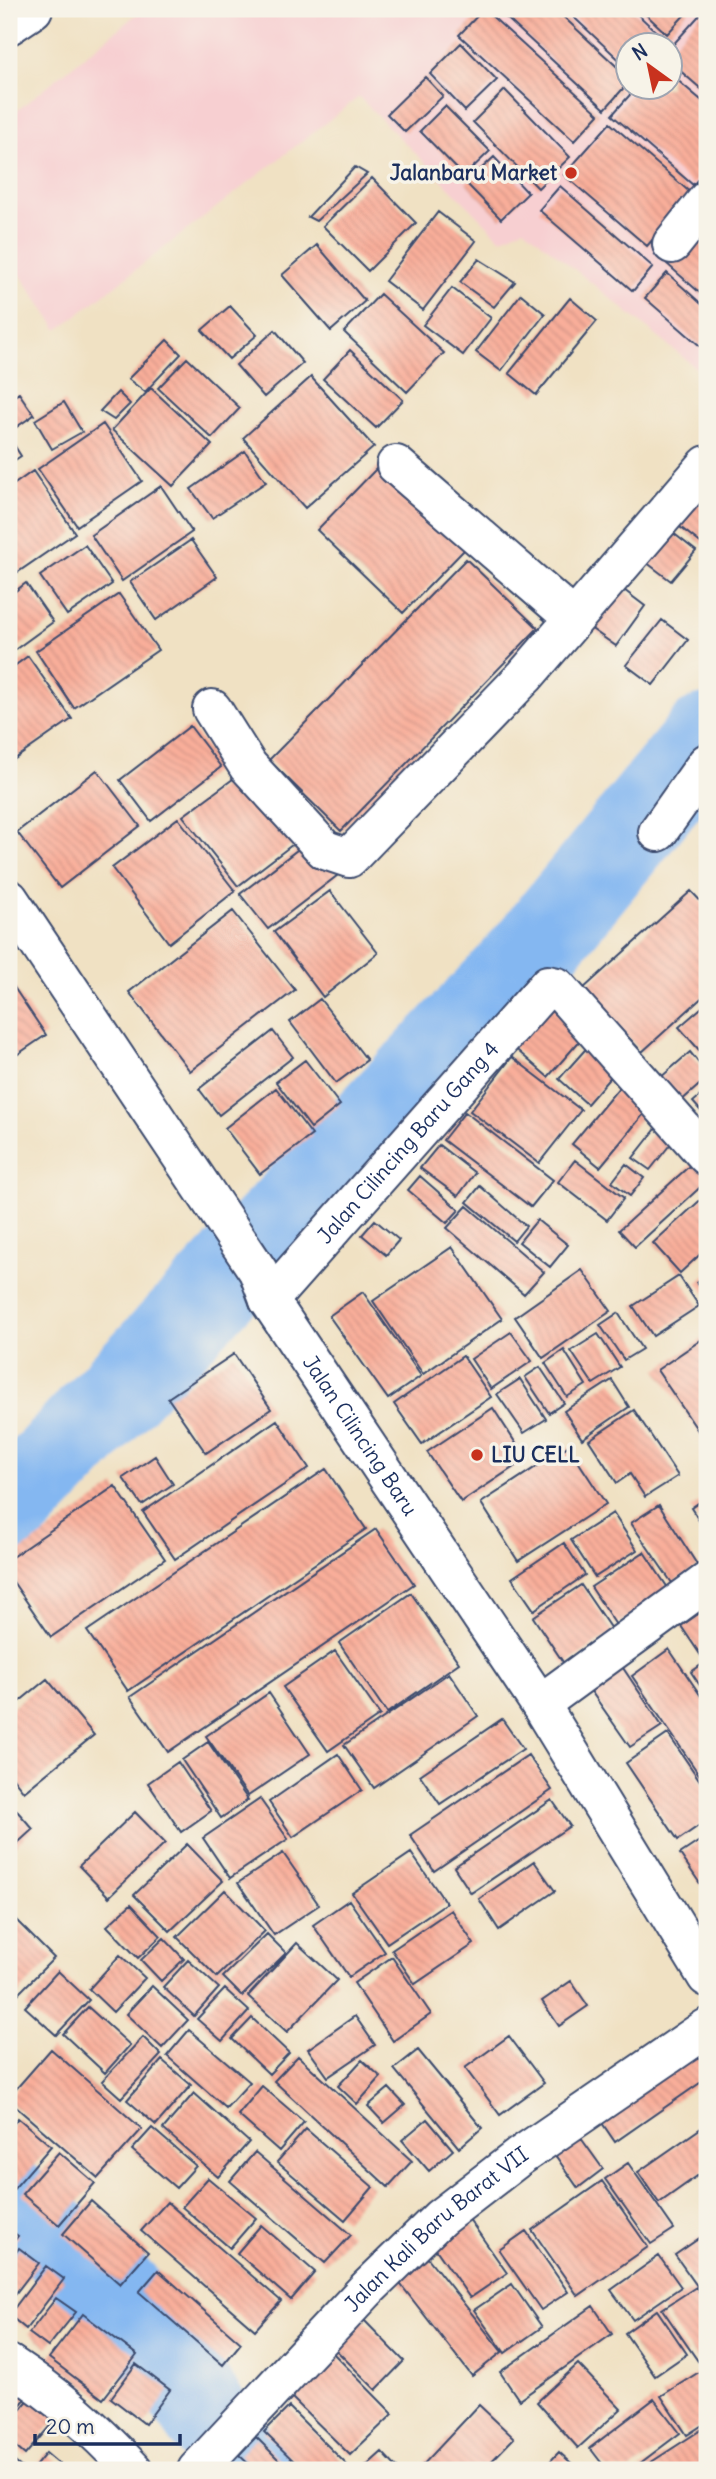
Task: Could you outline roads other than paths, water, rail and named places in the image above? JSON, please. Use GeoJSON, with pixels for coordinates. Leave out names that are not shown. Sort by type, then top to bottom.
{"type":"FeatureCollection","features":[{"type":"Feature","properties":{"kind":"street"},"geometry":{"type":"LineString","coordinates":[[9,25],[33,9]]}},
{"type":"Feature","properties":{"kind":"street"},"geometry":{"type":"LineString","coordinates":[[672,244],[707,200]]}},
{"type":"Feature","properties":{"kind":"street"},"geometry":{"type":"LineString","coordinates":[[212,709],[248,766],[326,850],[349,858],[525,676],[707,464]]}},
{"type":"Feature","properties":{"kind":"street"},"geometry":{"type":"LineString","coordinates":[[396,465],[573,618]]}},
{"type":"Feature","properties":{"kind":"street"},"geometry":{"type":"LineString","coordinates":[[658,832],[707,763]]}},
{"type":"Feature","properties":{"kind":"street","name":"Jalan Cilincing Baru"},"geometry":{"type":"LineString","coordinates":[[9,899],[219,1213],[264,1286],[540,1704],[707,1977]]}},
{"type":"Feature","properties":{"kind":"street","name":"Jalan Cilincing Baru Gang 4"},"geometry":{"type":"LineString","coordinates":[[264,1286],[548,985],[557,987],[707,1156]]}},
{"type":"Feature","properties":{"kind":"street"},"geometry":{"type":"LineString","coordinates":[[540,1704],[707,1582]]}},
{"type":"Feature","properties":{"kind":"street","name":"Jalan Kali Baru Barat VII"},"geometry":{"type":"LineString","coordinates":[[197,2470],[365,2291],[440,2218],[519,2157],[707,2028]]}},
{"type":"Feature","properties":{"kind":"street"},"geometry":{"type":"LineString","coordinates":[[9,2364],[69,2406],[133,2470]]}},
{"type":"Feature","properties":{"kind":"waterway"},"geometry":{"type":"LineString","coordinates":[[9,1508],[514,974],[707,738]]}},
{"type":"Feature","properties":{"kind":"waterway"},"geometry":{"type":"LineString","coordinates":[[9,2201],[122,2296],[245,2470]]}},
{"type":"Feature","properties":{"kind":"place","name":"Jalanbaru Market"},"geometry":{"type":"Point","coordinates":[571,173]}},
{"type":"Feature","properties":{"kind":"place","name":"LIU CELL"},"geometry":{"type":"Point","coordinates":[477,1455]}}]}
